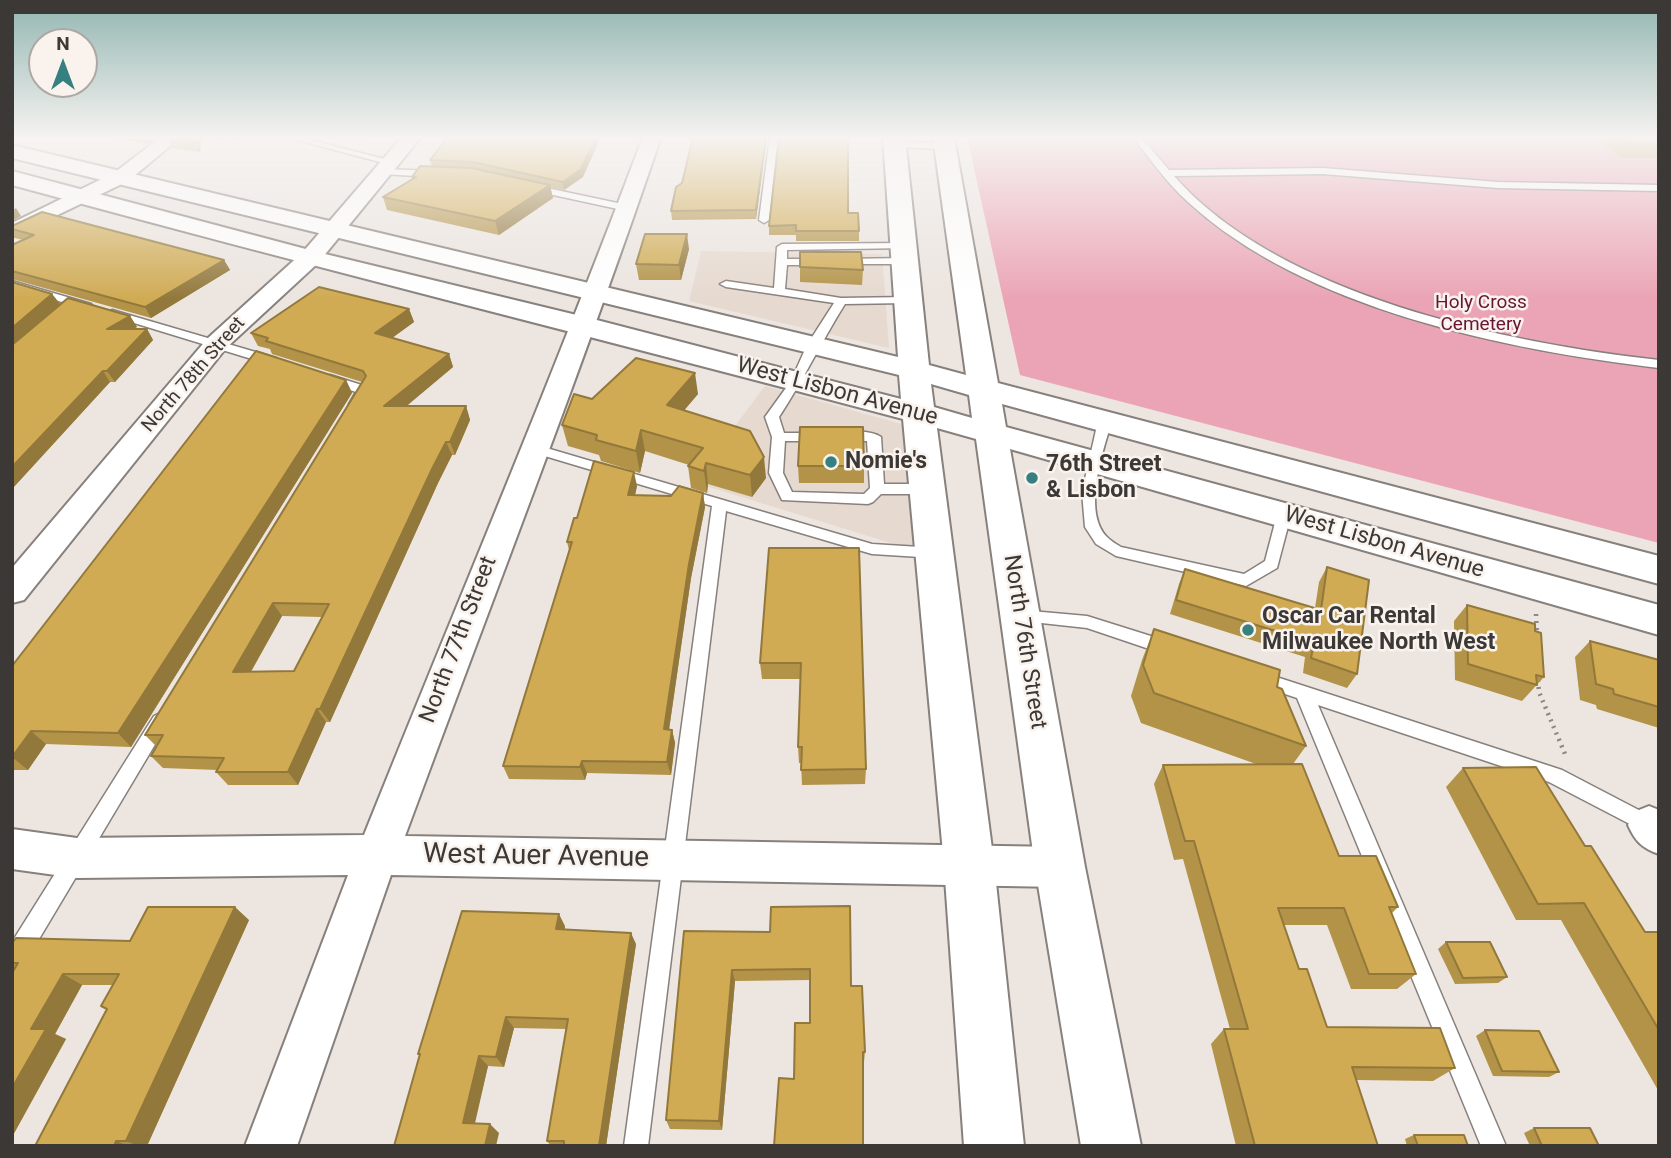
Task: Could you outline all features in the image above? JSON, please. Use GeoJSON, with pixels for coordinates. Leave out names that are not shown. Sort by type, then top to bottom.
{"type":"FeatureCollection","features":[{"type":"Feature","properties":{"kind":"main road","name":"West Lisbon Avenue"},"geometry":{"type":"LineString","coordinates":[[64,191],[310,258],[590,309],[813,345],[1659,570]]}},
{"type":"Feature","properties":{"kind":"main road","name":"West Lisbon Avenue"},"geometry":{"type":"LineString","coordinates":[[178,191],[335,230],[590,309],[797,381],[1659,620]]}},
{"type":"Feature","properties":{"kind":"main road"},"geometry":{"type":"LineString","coordinates":[[899,191],[914,370],[969,864],[993,1146]]}},
{"type":"Feature","properties":{"kind":"main road","name":"North 76th Street"},"geometry":{"type":"LineString","coordinates":[[953,191],[1060,867],[1111,1146]]}},
{"type":"Feature","properties":{"kind":"street"},"geometry":{"type":"LineString","coordinates":[[12,231],[94,191]]}},
{"type":"Feature","properties":{"kind":"street","name":"North 78th Street"},"geometry":{"type":"LineString","coordinates":[[12,591],[217,344],[310,258],[367,191]]}},
{"type":"Feature","properties":{"kind":"street","name":"North 77th Street"},"geometry":{"type":"LineString","coordinates":[[271,1146],[377,855],[533,448],[590,309],[633,191]]}},
{"type":"Feature","properties":{"kind":"street","name":"West Auer Avenue"},"geometry":{"type":"LineString","coordinates":[[12,849],[77,858],[377,855],[1060,867]]}},
{"type":"Feature","properties":{"kind":"lane"},"geometry":{"type":"LineString","coordinates":[[548,191],[627,208]]}},
{"type":"Feature","properties":{"kind":"lane"},"geometry":{"type":"LineString","coordinates":[[764,220],[767,191]]}},
{"type":"Feature","properties":{"kind":"lane"},"geometry":{"type":"LineString","coordinates":[[1183,191],[1192,201],[1251,244],[1292,267],[1382,304],[1538,345],[1659,364]]}},
{"type":"Feature","properties":{"kind":"lane"},"geometry":{"type":"LineString","coordinates":[[779,292],[782,262],[905,269]]}},
{"type":"Feature","properties":{"kind":"lane"},"geometry":{"type":"LineString","coordinates":[[779,437],[874,437],[877,489],[868,499],[830,491],[787,497],[776,473],[779,437],[772,417],[797,381],[813,345],[841,301],[905,269]]}},
{"type":"Feature","properties":{"kind":"lane"},"geometry":{"type":"LineString","coordinates":[[12,284],[68,306],[217,344],[288,366]]}},
{"type":"Feature","properties":{"kind":"lane"},"geometry":{"type":"LineString","coordinates":[[726,284],[841,301]]}},
{"type":"Feature","properties":{"kind":"lane"},"geometry":{"type":"LineString","coordinates":[[313,374],[363,390],[348,414]]}},
{"type":"Feature","properties":{"kind":"lane"},"geometry":{"type":"LineString","coordinates":[[1105,421],[1093,461],[1090,499],[1091,528],[1105,546],[1116,551],[1245,580],[1272,564],[1284,515]]}},
{"type":"Feature","properties":{"kind":"lane"},"geometry":{"type":"LineString","coordinates":[[533,448],[872,549],[936,553]]}},
{"type":"Feature","properties":{"kind":"lane"},"geometry":{"type":"LineString","coordinates":[[877,489],[928,489]]}},
{"type":"Feature","properties":{"kind":"lane"},"geometry":{"type":"LineString","coordinates":[[636,1146],[720,503]]}},
{"type":"Feature","properties":{"kind":"lane"},"geometry":{"type":"LineString","coordinates":[[1020,616],[1087,622],[1189,656]]}},
{"type":"Feature","properties":{"kind":"lane"},"geometry":{"type":"LineString","coordinates":[[1240,672],[1555,776],[1654,830]]}},
{"type":"Feature","properties":{"kind":"lane"},"geometry":{"type":"LineString","coordinates":[[1304,693],[1494,1146]]}},
{"type":"Feature","properties":{"kind":"lane"},"geometry":{"type":"LineString","coordinates":[[12,963],[167,711]]}},
{"type":"Feature","properties":{"kind":"path"},"geometry":{"type":"LineString","coordinates":[[1536,612],[1537,639]]}},
{"type":"Feature","properties":{"kind":"path"},"geometry":{"type":"LineString","coordinates":[[1538,679],[1539,692],[1568,761]]}},
{"type":"Feature","properties":{"kind":"shaded area"},"geometry":{"type":"Polygon","coordinates":[[[701,251],[882,254],[889,348],[689,301],[701,251]]]}},
{"type":"Feature","properties":{"kind":"shaded area"},"geometry":{"type":"Polygon","coordinates":[[[765,386],[908,426],[914,550],[693,482],[765,386]]]}},
{"type":"Feature","properties":{"kind":"green space","name":"Holy Cross Cemetery"},"geometry":{"type":"Polygon","coordinates":[[[979,191],[1659,191],[1659,543],[1020,375],[979,191]]]}},
{"type":"Feature","properties":{"kind":"building"},"geometry":{"type":"Polygon","coordinates":[[[393,191],[541,191],[495,221],[383,197],[393,191]]]}},
{"type":"Feature","properties":{"kind":"building"},"geometry":{"type":"Polygon","coordinates":[[[675,191],[759,191],[756,210],[671,211],[675,191]]]}},
{"type":"Feature","properties":{"kind":"building"},"geometry":{"type":"Polygon","coordinates":[[[773,191],[848,191],[848,213],[858,213],[859,231],[796,231],[796,225],[769,226],[773,191]]]}},
{"type":"Feature","properties":{"kind":"building"},"geometry":{"type":"Polygon","coordinates":[[[42,212],[224,260],[145,307],[12,271],[12,245],[34,235],[12,229],[12,226],[42,212]]]}},
{"type":"Feature","properties":{"kind":"building"},"geometry":{"type":"Polygon","coordinates":[[[645,234],[687,234],[679,265],[636,264],[645,234]]]}},
{"type":"Feature","properties":{"kind":"building"},"geometry":{"type":"Polygon","coordinates":[[[800,252],[861,252],[863,270],[800,267],[800,252]]]}},
{"type":"Feature","properties":{"kind":"building"},"geometry":{"type":"Polygon","coordinates":[[[12,282],[52,294],[12,328],[12,282]]]}},
{"type":"Feature","properties":{"kind":"building"},"geometry":{"type":"Polygon","coordinates":[[[319,287],[409,309],[375,333],[449,354],[384,406],[466,406],[450,442],[446,442],[432,469],[288,772],[216,772],[224,758],[151,756],[163,735],[145,735],[366,376],[363,371],[266,341],[268,338],[251,333],[319,287]],[[273,603],[233,672],[294,671],[329,604],[273,603]]]}},
{"type":"Feature","properties":{"kind":"building"},"geometry":{"type":"Polygon","coordinates":[[[68,298],[130,316],[107,329],[147,329],[12,467],[12,345],[68,298]]]}},
{"type":"Feature","properties":{"kind":"building"},"geometry":{"type":"Polygon","coordinates":[[[256,351],[346,380],[118,733],[31,731],[12,757],[12,666],[256,351]]]}},
{"type":"Feature","properties":{"kind":"building"},"geometry":{"type":"Polygon","coordinates":[[[636,358],[695,373],[667,405],[750,431],[764,457],[750,475],[706,463],[704,471],[688,466],[703,448],[641,430],[636,451],[596,440],[597,435],[562,425],[574,394],[592,399],[636,358]]]}},
{"type":"Feature","properties":{"kind":"building"},"geometry":{"type":"Polygon","coordinates":[[[800,427],[863,427],[864,466],[798,466],[800,427]]]}},
{"type":"Feature","properties":{"kind":"building"},"geometry":{"type":"Polygon","coordinates":[[[594,461],[634,472],[628,495],[671,496],[679,486],[703,493],[689,564],[664,729],[672,730],[667,762],[582,761],[580,767],[503,766],[572,542],[567,542],[574,518],[577,518],[594,461]]]}},
{"type":"Feature","properties":{"kind":"building"},"geometry":{"type":"Polygon","coordinates":[[[769,548],[859,548],[866,769],[801,770],[802,747],[798,747],[801,663],[760,663],[769,548]]]}},
{"type":"Feature","properties":{"kind":"building"},"geometry":{"type":"Polygon","coordinates":[[[1327,567],[1369,580],[1357,674],[1311,658],[1314,643],[1176,600],[1185,569],[1321,610],[1327,567]]]}},
{"type":"Feature","properties":{"kind":"building"},"geometry":{"type":"Polygon","coordinates":[[[1467,605],[1535,624],[1535,631],[1541,633],[1544,677],[1536,675],[1537,685],[1468,664],[1467,605]]]}},
{"type":"Feature","properties":{"kind":"building"},"geometry":{"type":"Polygon","coordinates":[[[1154,629],[1280,670],[1277,687],[1282,689],[1306,746],[1154,693],[1143,665],[1154,629]]]}},
{"type":"Feature","properties":{"kind":"building"},"geometry":{"type":"Polygon","coordinates":[[[1590,641],[1659,660],[1659,707],[1614,694],[1613,689],[1596,684],[1590,641]]]}},
{"type":"Feature","properties":{"kind":"building"},"geometry":{"type":"Polygon","coordinates":[[[1302,764],[1339,856],[1376,856],[1398,907],[1389,907],[1416,974],[1369,974],[1344,908],[1278,908],[1299,969],[1307,969],[1327,1027],[1440,1028],[1455,1068],[1352,1067],[1378,1146],[1255,1146],[1224,1029],[1248,1029],[1194,841],[1185,841],[1163,765],[1302,764]]]}},
{"type":"Feature","properties":{"kind":"building"},"geometry":{"type":"Polygon","coordinates":[[[1536,767],[1585,846],[1591,846],[1645,932],[1659,932],[1659,1030],[1584,903],[1538,904],[1463,768],[1536,767]]]}},
{"type":"Feature","properties":{"kind":"building"},"geometry":{"type":"Polygon","coordinates":[[[850,906],[851,986],[862,986],[865,1052],[863,1146],[774,1146],[779,1078],[794,1079],[795,1023],[810,1023],[810,969],[732,970],[719,1121],[666,1120],[684,931],[770,932],[771,907],[850,906]]]}},
{"type":"Feature","properties":{"kind":"building"},"geometry":{"type":"Polygon","coordinates":[[[148,907],[235,907],[126,1141],[116,1141],[114,1146],[35,1146],[107,1009],[101,1006],[119,974],[63,974],[31,1029],[46,1029],[12,1088],[12,973],[18,963],[12,963],[12,943],[16,938],[130,941],[148,907]]]}},
{"type":"Feature","properties":{"kind":"building"},"geometry":{"type":"Polygon","coordinates":[[[462,911],[559,914],[556,929],[631,933],[599,1146],[564,1146],[564,1141],[547,1141],[568,1019],[506,1017],[496,1057],[479,1056],[463,1123],[490,1124],[485,1146],[394,1146],[418,1054],[462,911]]]}},
{"type":"Feature","properties":{"kind":"building"},"geometry":{"type":"Polygon","coordinates":[[[1446,942],[1490,942],[1507,977],[1463,978],[1446,942]]]}},
{"type":"Feature","properties":{"kind":"building"},"geometry":{"type":"Polygon","coordinates":[[[1485,1030],[1539,1031],[1559,1072],[1502,1071],[1485,1030]]]}},
{"type":"Feature","properties":{"kind":"building"},"geometry":{"type":"Polygon","coordinates":[[[1534,1128],[1590,1128],[1599,1146],[1542,1146],[1534,1128]]]}},
{"type":"Feature","properties":{"kind":"building"},"geometry":{"type":"Polygon","coordinates":[[[1414,1135],[1464,1135],[1468,1146],[1418,1146],[1414,1135]]]}},
{"type":"Feature","properties":{"kind":"place","name":"Nomie's"},"geometry":{"type":"Point","coordinates":[831,462]}},
{"type":"Feature","properties":{"kind":"place","name":"76th Street & Lisbon"},"geometry":{"type":"Point","coordinates":[1032,478]}},
{"type":"Feature","properties":{"kind":"place","name":"Oscar Car Rental Milwaukee North West"},"geometry":{"type":"Point","coordinates":[1248,630]}}]}
